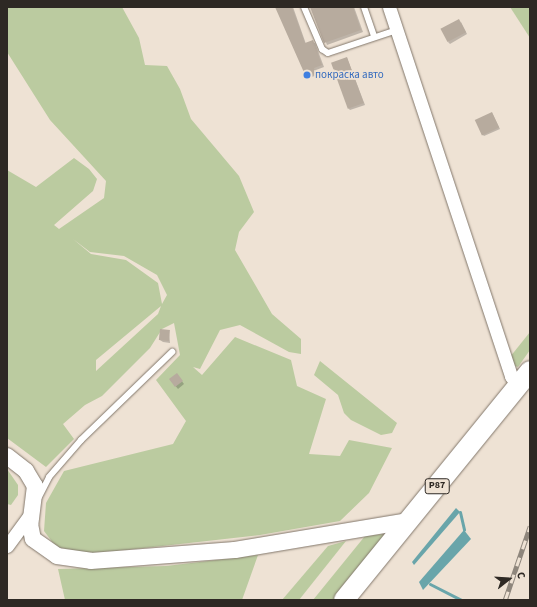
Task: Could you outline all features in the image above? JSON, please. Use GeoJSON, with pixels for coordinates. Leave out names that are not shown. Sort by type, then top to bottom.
{"type":"FeatureCollection","features":[{"type":"Feature","properties":{"kind":"main road","name":"Р87"},"geometry":{"type":"LineString","coordinates":[[344,600],[530,371]]}},
{"type":"Feature","properties":{"kind":"street"},"geometry":{"type":"LineString","coordinates":[[389,7],[511,376],[518,386]]}},
{"type":"Feature","properties":{"kind":"street"},"geometry":{"type":"LineString","coordinates":[[7,456],[32,479],[34,510],[30,524],[34,538],[57,556],[91,561],[235,550],[408,521]]}},
{"type":"Feature","properties":{"kind":"street"},"geometry":{"type":"LineString","coordinates":[[9,543],[34,510]]}},
{"type":"Feature","properties":{"kind":"street"},"geometry":{"type":"LineString","coordinates":[[9,543],[34,538]]}},
{"type":"Feature","properties":{"kind":"lane"},"geometry":{"type":"LineString","coordinates":[[304,7],[322,49],[328,53],[374,36],[397,30]]}},
{"type":"Feature","properties":{"kind":"lane"},"geometry":{"type":"LineString","coordinates":[[364,7],[374,36]]}},
{"type":"Feature","properties":{"kind":"lane"},"geometry":{"type":"LineString","coordinates":[[34,510],[49,477],[81,440],[172,352]]}},
{"type":"Feature","properties":{"kind":"green space"},"geometry":{"type":"Polygon","coordinates":[[[7,7],[122,7],[139,38],[145,65],[167,66],[180,89],[191,119],[239,176],[254,212],[239,232],[235,250],[272,314],[301,339],[301,354],[289,352],[240,325],[220,330],[200,369],[193,367],[202,375],[235,337],[291,360],[297,386],[326,399],[309,454],[340,456],[349,440],[392,448],[369,493],[340,521],[260,535],[91,554],[56,547],[44,531],[46,503],[64,471],[173,444],[186,421],[156,380],[180,355],[174,323],[162,329],[150,348],[102,396],[85,405],[63,424],[74,439],[46,467],[7,438],[7,170],[36,187],[74,158],[89,169],[97,179],[93,191],[54,225],[59,229],[104,198],[106,181],[50,120],[7,52],[7,7]],[[73,239],[91,254],[126,260],[158,283],[162,304],[167,295],[157,275],[124,256],[90,252],[73,239]],[[161,306],[96,360],[96,371],[158,314],[161,306]]]}},
{"type":"Feature","properties":{"kind":"green space"},"geometry":{"type":"Polygon","coordinates":[[[510,7],[530,7],[530,38],[510,7]]]}},
{"type":"Feature","properties":{"kind":"green space"},"geometry":{"type":"Polygon","coordinates":[[[530,332],[530,350],[518,367],[512,365],[510,357],[530,332]]]}},
{"type":"Feature","properties":{"kind":"green space"},"geometry":{"type":"Polygon","coordinates":[[[320,361],[397,423],[392,433],[381,435],[351,420],[344,413],[338,395],[314,375],[320,361]]]}},
{"type":"Feature","properties":{"kind":"green space"},"geometry":{"type":"Polygon","coordinates":[[[7,469],[18,485],[18,495],[11,505],[7,504],[7,469]]]}},
{"type":"Feature","properties":{"kind":"green space"},"geometry":{"type":"Polygon","coordinates":[[[394,533],[340,600],[313,600],[365,536],[394,533]]]}},
{"type":"Feature","properties":{"kind":"green space"},"geometry":{"type":"Polygon","coordinates":[[[346,541],[299,600],[282,600],[328,546],[346,541]]]}},
{"type":"Feature","properties":{"kind":"green space"},"geometry":{"type":"Polygon","coordinates":[[[258,555],[242,600],[65,600],[58,569],[166,566],[258,555]]]}},
{"type":"Feature","properties":{"kind":"water"},"geometry":{"type":"Polygon","coordinates":[[[456,508],[460,512],[414,565],[412,562],[456,508]]]}},
{"type":"Feature","properties":{"kind":"water"},"geometry":{"type":"Polygon","coordinates":[[[464,530],[471,539],[423,590],[419,582],[464,530]]]}},
{"type":"Feature","properties":{"kind":"building"},"geometry":{"type":"Polygon","coordinates":[[[275,7],[292,7],[305,43],[313,40],[322,65],[314,68],[316,74],[306,77],[275,7]]]}},
{"type":"Feature","properties":{"kind":"building"},"geometry":{"type":"Polygon","coordinates":[[[310,7],[353,7],[361,30],[324,43],[310,7]]]}},
{"type":"Feature","properties":{"kind":"building"},"geometry":{"type":"Polygon","coordinates":[[[459,19],[466,32],[448,42],[440,29],[459,19]]]}},
{"type":"Feature","properties":{"kind":"building"},"geometry":{"type":"Polygon","coordinates":[[[347,57],[364,103],[348,109],[331,63],[347,57]]]}},
{"type":"Feature","properties":{"kind":"building"},"geometry":{"type":"Polygon","coordinates":[[[492,112],[499,127],[482,135],[475,120],[492,112]]]}},
{"type":"Feature","properties":{"kind":"building"},"geometry":{"type":"Polygon","coordinates":[[[160,329],[170,330],[169,341],[159,340],[160,329]]]}},
{"type":"Feature","properties":{"kind":"building"},"geometry":{"type":"Polygon","coordinates":[[[177,373],[183,381],[175,387],[169,379],[177,373]]]}},
{"type":"Feature","properties":{"kind":"waterway"},"geometry":{"type":"LineString","coordinates":[[460,512],[464,530]]}},
{"type":"Feature","properties":{"kind":"waterway"},"geometry":{"type":"LineString","coordinates":[[430,584],[462,600]]}},
{"type":"Feature","properties":{"kind":"railway"},"geometry":{"type":"LineString","coordinates":[[505,600],[530,526]]}},
{"type":"Feature","properties":{"kind":"place","name":"покраска авто"},"geometry":{"type":"Point","coordinates":[307,75]}}]}
